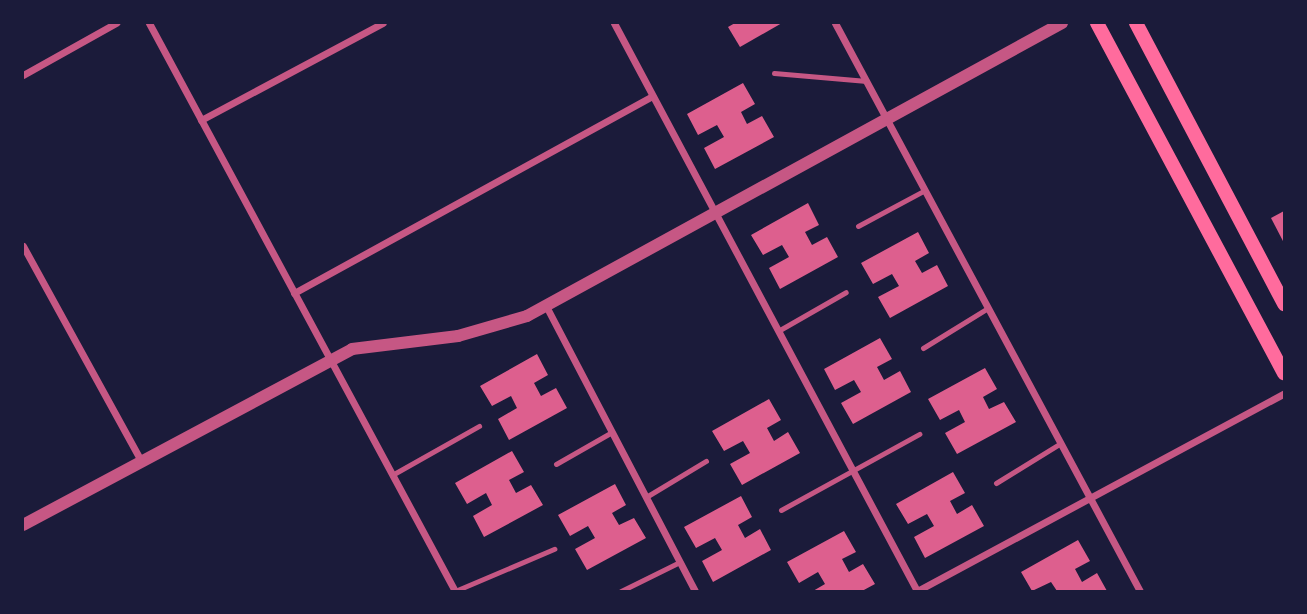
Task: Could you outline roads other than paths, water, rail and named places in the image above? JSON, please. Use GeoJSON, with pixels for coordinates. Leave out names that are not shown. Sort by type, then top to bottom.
{"type":"FeatureCollection","features":[{"type":"Feature","properties":{"kind":"main road"},"geometry":{"type":"LineString","coordinates":[[1097,23],[1284,373]]}},
{"type":"Feature","properties":{"kind":"main road"},"geometry":{"type":"LineString","coordinates":[[1136,23],[1284,304]]}},
{"type":"Feature","properties":{"kind":"street"},"geometry":{"type":"LineString","coordinates":[[23,75],[116,23]]}},
{"type":"Feature","properties":{"kind":"street"},"geometry":{"type":"LineString","coordinates":[[149,23],[455,591]]}},
{"type":"Feature","properties":{"kind":"street"},"geometry":{"type":"LineString","coordinates":[[201,120],[383,23]]}},
{"type":"Feature","properties":{"kind":"street"},"geometry":{"type":"LineString","coordinates":[[614,23],[917,591],[1284,393]]}},
{"type":"Feature","properties":{"kind":"street"},"geometry":{"type":"LineString","coordinates":[[835,23],[1140,591]]}},
{"type":"Feature","properties":{"kind":"street"},"geometry":{"type":"LineString","coordinates":[[23,525],[329,359],[377,342],[487,330],[546,306],[1062,23]]}},
{"type":"Feature","properties":{"kind":"street"},"geometry":{"type":"LineString","coordinates":[[293,293],[653,96]]}},
{"type":"Feature","properties":{"kind":"street"},"geometry":{"type":"LineString","coordinates":[[23,246],[141,461]]}},
{"type":"Feature","properties":{"kind":"street"},"geometry":{"type":"LineString","coordinates":[[546,306],[695,591]]}},
{"type":"Feature","properties":{"kind":"lane"},"geometry":{"type":"LineString","coordinates":[[774,73],[867,81]]}},
{"type":"Feature","properties":{"kind":"lane"},"geometry":{"type":"LineString","coordinates":[[858,226],[925,190]]}},
{"type":"Feature","properties":{"kind":"lane"},"geometry":{"type":"LineString","coordinates":[[778,331],[846,292]]}},
{"type":"Feature","properties":{"kind":"lane"},"geometry":{"type":"LineString","coordinates":[[923,348],[988,308]]}},
{"type":"Feature","properties":{"kind":"lane"},"geometry":{"type":"LineString","coordinates":[[391,475],[479,426]]}},
{"type":"Feature","properties":{"kind":"lane"},"geometry":{"type":"LineString","coordinates":[[556,464],[612,432]]}},
{"type":"Feature","properties":{"kind":"lane"},"geometry":{"type":"LineString","coordinates":[[781,510],[851,469],[919,434]]}},
{"type":"Feature","properties":{"kind":"lane"},"geometry":{"type":"LineString","coordinates":[[996,483],[1061,443]]}},
{"type":"Feature","properties":{"kind":"lane"},"geometry":{"type":"LineString","coordinates":[[646,497],[706,461]]}},
{"type":"Feature","properties":{"kind":"lane"},"geometry":{"type":"LineString","coordinates":[[455,591],[554,549]]}},
{"type":"Feature","properties":{"kind":"lane"},"geometry":{"type":"LineString","coordinates":[[621,591],[680,562]]}}]}
